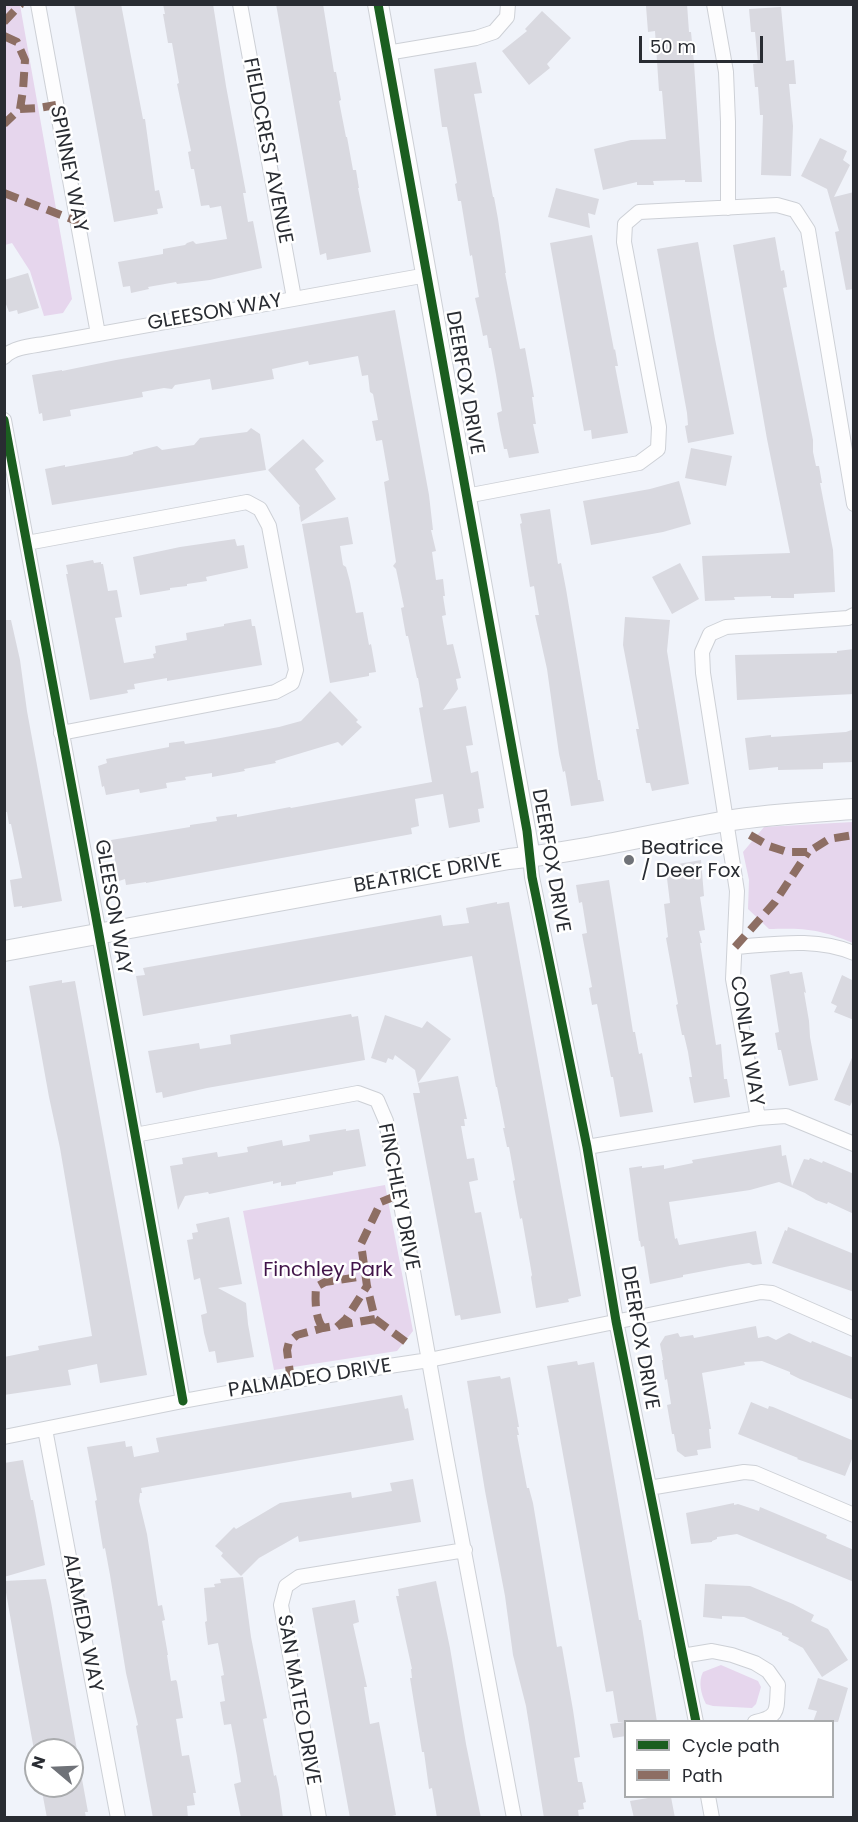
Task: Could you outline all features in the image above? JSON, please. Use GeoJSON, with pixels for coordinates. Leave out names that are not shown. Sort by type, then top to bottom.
{"type":"FeatureCollection","features":[{"type":"Feature","properties":{"kind":"street","name":"SPINNEY WAY"},"geometry":{"type":"LineString","coordinates":[[38,4],[98,334]]}},
{"type":"Feature","properties":{"kind":"street","name":"FIELDCREST AVENUE"},"geometry":{"type":"LineString","coordinates":[[240,4],[294,298]]}},
{"type":"Feature","properties":{"kind":"street","name":"DEERFOX DRIVE"},"geometry":{"type":"LineString","coordinates":[[378,4],[532,877],[587,1147],[616,1321],[696,1720]]}},
{"type":"Feature","properties":{"kind":"street"},"geometry":{"type":"LineString","coordinates":[[387,53],[494,33],[507,17],[508,4]]}},
{"type":"Feature","properties":{"kind":"street"},"geometry":{"type":"LineString","coordinates":[[714,4],[726,72],[728,208]]}},
{"type":"Feature","properties":{"kind":"street"},"geometry":{"type":"LineString","coordinates":[[466,496],[639,463],[658,449],[659,427],[624,242],[625,224],[639,212],[777,205],[795,210],[808,230],[854,504]]}},
{"type":"Feature","properties":{"kind":"street","name":"GLEESON WAY"},"geometry":{"type":"LineString","coordinates":[[4,357],[21,348],[427,275]]}},
{"type":"Feature","properties":{"kind":"street","name":"GLEESON WAY"},"geometry":{"type":"LineString","coordinates":[[4,420],[183,1401]]}},
{"type":"Feature","properties":{"kind":"street"},"geometry":{"type":"LineString","coordinates":[[27,543],[247,502],[260,509],[268,525],[296,670],[292,683],[275,692],[61,733]]}},
{"type":"Feature","properties":{"kind":"street","name":"CONLAN WAY"},"geometry":{"type":"LineString","coordinates":[[758,1118],[733,979],[737,891],[703,673],[702,652],[710,634],[726,627],[848,618],[854,615]]}},
{"type":"Feature","properties":{"kind":"street","name":"BEATRICE DRIVE"},"geometry":{"type":"LineString","coordinates":[[4,951],[509,859],[559,854],[725,822],[768,815],[854,809]]}},
{"type":"Feature","properties":{"kind":"street"},"geometry":{"type":"LineString","coordinates":[[735,947],[816,943],[854,953]]}},
{"type":"Feature","properties":{"kind":"street","name":"FINCHLEY DRIVE"},"geometry":{"type":"LineString","coordinates":[[135,1134],[358,1093],[377,1100],[386,1121],[429,1360]]}},
{"type":"Feature","properties":{"kind":"street"},"geometry":{"type":"LineString","coordinates":[[587,1147],[758,1118],[786,1116],[854,1144]]}},
{"type":"Feature","properties":{"kind":"street","name":"PALMADEO DRIVE"},"geometry":{"type":"LineString","coordinates":[[4,1437],[303,1379],[429,1360],[761,1292],[772,1293],[854,1329]]}},
{"type":"Feature","properties":{"kind":"street"},"geometry":{"type":"LineString","coordinates":[[429,1360],[514,1818]]}},
{"type":"Feature","properties":{"kind":"street","name":"ALAMEDA WAY"},"geometry":{"type":"LineString","coordinates":[[45,1429],[118,1818]]}},
{"type":"Feature","properties":{"kind":"street"},"geometry":{"type":"LineString","coordinates":[[649,1488],[744,1472],[756,1473],[854,1515]]}},
{"type":"Feature","properties":{"kind":"street","name":"SAN MATEO DRIVE"},"geometry":{"type":"LineString","coordinates":[[319,1818],[281,1605],[286,1586],[299,1577],[465,1550]]}},
{"type":"Feature","properties":{"kind":"street"},"geometry":{"type":"LineString","coordinates":[[682,1656],[712,1651],[732,1655],[768,1671],[778,1685],[776,1712],[770,1718],[762,1720]]}},
{"type":"Feature","properties":{"kind":"street"},"geometry":{"type":"LineString","coordinates":[[708,1798],[712,1818]]}},
{"type":"Feature","properties":{"kind":"green space"},"geometry":{"type":"Polygon","coordinates":[[[5,4],[20,5],[72,299],[63,313],[44,316],[30,271],[12,243],[5,245],[5,4]]]}},
{"type":"Feature","properties":{"kind":"green space"},"geometry":{"type":"Polygon","coordinates":[[[853,822],[853,943],[812,930],[769,929],[748,909],[749,880],[743,852],[764,827],[853,822]]]}},
{"type":"Feature","properties":{"kind":"green space","name":"Finchley Park"},"geometry":{"type":"Polygon","coordinates":[[[385,1185],[413,1331],[397,1351],[274,1370],[243,1211],[385,1185]]]}},
{"type":"Feature","properties":{"kind":"green space"},"geometry":{"type":"Polygon","coordinates":[[[721,1665],[758,1681],[761,1687],[756,1704],[752,1708],[706,1704],[701,1688],[701,1676],[703,1672],[721,1665]]]}},
{"type":"Feature","properties":{"kind":"building"},"geometry":{"type":"Polygon","coordinates":[[[74,4],[121,4],[143,119],[145,119],[155,191],[159,190],[163,208],[157,209],[158,214],[114,222],[74,4]]]}},
{"type":"Feature","properties":{"kind":"building"},"geometry":{"type":"Polygon","coordinates":[[[163,4],[213,4],[246,193],[243,193],[248,222],[253,221],[262,268],[210,280],[177,284],[176,282],[148,287],[149,289],[131,293],[130,286],[123,287],[118,262],[163,254],[163,249],[185,245],[193,241],[196,244],[227,239],[221,206],[210,208],[209,205],[201,206],[194,169],[191,169],[188,152],[191,151],[177,84],[179,83],[172,43],[168,43],[163,4]]]}},
{"type":"Feature","properties":{"kind":"building"},"geometry":{"type":"Polygon","coordinates":[[[276,4],[323,4],[341,100],[339,101],[353,170],[356,170],[371,252],[327,260],[326,253],[320,255],[276,4]]]}},
{"type":"Feature","properties":{"kind":"building"},"geometry":{"type":"Polygon","coordinates":[[[687,4],[694,63],[702,182],[653,181],[654,185],[637,185],[637,182],[603,190],[594,149],[631,140],[666,139],[662,91],[659,91],[655,31],[648,32],[646,6],[687,4]]]}},
{"type":"Feature","properties":{"kind":"building"},"geometry":{"type":"Polygon","coordinates":[[[781,7],[786,61],[794,60],[796,84],[789,84],[793,126],[791,176],[761,175],[763,115],[760,115],[758,87],[755,87],[753,64],[758,63],[755,32],[751,32],[749,9],[781,7]]]}},
{"type":"Feature","properties":{"kind":"building"},"geometry":{"type":"Polygon","coordinates":[[[542,11],[571,38],[547,64],[550,68],[529,85],[502,51],[527,31],[525,29],[542,11]]]}},
{"type":"Feature","properties":{"kind":"building"},"geometry":{"type":"Polygon","coordinates":[[[476,62],[482,93],[474,94],[520,349],[525,348],[534,397],[532,397],[536,424],[533,424],[539,453],[509,458],[507,449],[504,449],[500,430],[497,413],[502,411],[496,375],[487,335],[483,336],[475,298],[479,297],[472,255],[470,256],[461,201],[458,201],[447,127],[442,127],[434,69],[476,62]]]}},
{"type":"Feature","properties":{"kind":"building"},"geometry":{"type":"Polygon","coordinates":[[[820,138],[847,151],[843,160],[850,165],[834,197],[854,192],[854,289],[846,290],[835,232],[839,231],[827,189],[801,176],[820,138]]]}},
{"type":"Feature","properties":{"kind":"building"},"geometry":{"type":"Polygon","coordinates":[[[556,188],[599,199],[595,215],[588,213],[590,228],[548,217],[556,188]]]}},
{"type":"Feature","properties":{"kind":"building"},"geometry":{"type":"Polygon","coordinates":[[[592,235],[615,349],[618,366],[615,366],[628,433],[592,439],[591,430],[584,431],[550,243],[592,235]]]}},
{"type":"Feature","properties":{"kind":"building"},"geometry":{"type":"Polygon","coordinates":[[[775,237],[781,271],[784,270],[787,287],[783,288],[813,440],[813,452],[816,466],[819,466],[822,483],[820,483],[833,550],[835,592],[794,594],[794,598],[734,597],[735,600],[705,601],[702,556],[790,553],[767,439],[733,245],[775,237]]]}},
{"type":"Feature","properties":{"kind":"building"},"geometry":{"type":"Polygon","coordinates":[[[698,242],[734,434],[688,443],[685,426],[688,425],[687,413],[657,249],[698,242]]]}},
{"type":"Feature","properties":{"kind":"building"},"geometry":{"type":"Polygon","coordinates":[[[28,273],[39,308],[18,314],[17,310],[9,312],[4,299],[4,280],[28,273]]]}},
{"type":"Feature","properties":{"kind":"building"},"geometry":{"type":"Polygon","coordinates":[[[395,310],[429,495],[433,530],[431,530],[436,551],[432,552],[436,580],[443,579],[446,615],[442,616],[447,645],[453,644],[461,678],[456,679],[458,689],[443,710],[466,706],[473,745],[466,746],[471,773],[478,771],[484,808],[478,809],[480,822],[449,828],[443,794],[415,799],[419,826],[411,828],[412,834],[126,885],[125,879],[119,881],[111,840],[190,827],[190,825],[217,821],[216,817],[237,814],[237,817],[432,782],[419,708],[423,707],[418,678],[408,636],[406,636],[401,608],[404,607],[396,569],[393,566],[396,562],[384,482],[389,480],[382,440],[376,441],[372,421],[378,420],[373,394],[370,392],[368,375],[362,376],[358,356],[309,365],[308,361],[272,369],[274,379],[212,390],[210,379],[175,385],[172,389],[142,392],[143,397],[70,410],[71,416],[43,421],[42,413],[39,414],[32,375],[395,310]]]}},
{"type":"Feature","properties":{"kind":"building"},"geometry":{"type":"Polygon","coordinates":[[[251,428],[260,434],[266,470],[52,505],[45,469],[127,456],[133,452],[157,446],[162,450],[194,445],[200,438],[247,432],[251,428]]]}},
{"type":"Feature","properties":{"kind":"building"},"geometry":{"type":"Polygon","coordinates":[[[303,439],[324,461],[315,469],[336,499],[301,522],[300,506],[268,470],[303,439]]]}},
{"type":"Feature","properties":{"kind":"building"},"geometry":{"type":"Polygon","coordinates":[[[691,448],[732,456],[726,486],[685,478],[691,448]]]}},
{"type":"Feature","properties":{"kind":"building"},"geometry":{"type":"Polygon","coordinates":[[[679,481],[691,524],[663,532],[591,545],[583,501],[650,489],[679,481]]]}},
{"type":"Feature","properties":{"kind":"building"},"geometry":{"type":"Polygon","coordinates":[[[550,509],[558,564],[561,563],[598,780],[600,780],[604,801],[571,806],[565,771],[563,772],[559,754],[547,669],[535,615],[539,615],[534,586],[530,587],[520,524],[522,523],[520,514],[550,509]]]}},
{"type":"Feature","properties":{"kind":"building"},"geometry":{"type":"Polygon","coordinates":[[[348,517],[353,544],[340,546],[343,565],[346,567],[356,613],[363,612],[376,672],[369,673],[369,676],[330,683],[302,524],[348,517]]]}},
{"type":"Feature","properties":{"kind":"building"},"geometry":{"type":"Polygon","coordinates":[[[235,539],[237,546],[244,545],[248,568],[206,577],[207,581],[187,584],[187,586],[140,595],[133,557],[235,539]]]}},
{"type":"Feature","properties":{"kind":"building"},"geometry":{"type":"Polygon","coordinates":[[[93,560],[94,563],[103,564],[108,591],[117,590],[122,617],[115,618],[124,663],[154,658],[155,646],[187,640],[186,633],[251,619],[252,626],[255,626],[262,665],[167,681],[167,678],[134,684],[135,689],[127,690],[128,693],[90,700],[66,565],[93,560]]]}},
{"type":"Feature","properties":{"kind":"building"},"geometry":{"type":"Polygon","coordinates":[[[680,563],[699,599],[672,614],[652,577],[680,563]]]}},
{"type":"Feature","properties":{"kind":"building"},"geometry":{"type":"Polygon","coordinates":[[[625,617],[670,620],[667,651],[689,784],[652,791],[650,783],[646,783],[636,729],[639,729],[623,645],[625,617]]]}},
{"type":"Feature","properties":{"kind":"building"},"geometry":{"type":"Polygon","coordinates":[[[4,620],[11,620],[20,660],[27,711],[62,901],[22,908],[22,906],[14,907],[10,880],[22,878],[11,824],[9,824],[7,812],[4,812],[4,620]]]}},
{"type":"Feature","properties":{"kind":"building"},"geometry":{"type":"Polygon","coordinates":[[[854,649],[854,694],[737,700],[735,655],[837,653],[837,651],[854,649]]]}},
{"type":"Feature","properties":{"kind":"building"},"geometry":{"type":"Polygon","coordinates":[[[330,691],[362,727],[342,746],[338,742],[275,761],[276,763],[244,769],[245,771],[212,777],[212,773],[185,777],[186,780],[166,783],[167,788],[140,793],[139,789],[106,795],[104,786],[102,787],[98,766],[107,763],[106,759],[169,747],[169,743],[184,741],[185,744],[215,739],[301,721],[330,691]]]}},
{"type":"Feature","properties":{"kind":"building"},"geometry":{"type":"Polygon","coordinates":[[[854,729],[854,762],[823,763],[823,769],[778,770],[778,767],[749,770],[745,738],[846,732],[854,729]]]}},
{"type":"Feature","properties":{"kind":"building"},"geometry":{"type":"Polygon","coordinates":[[[701,860],[704,896],[700,897],[705,930],[699,931],[702,943],[700,943],[716,1045],[721,1044],[724,1079],[727,1079],[730,1097],[694,1103],[689,1077],[692,1077],[688,1052],[676,1005],[678,1004],[666,938],[668,937],[664,904],[670,903],[666,870],[679,868],[678,864],[701,860]]]}},
{"type":"Feature","properties":{"kind":"building"},"geometry":{"type":"Polygon","coordinates":[[[609,880],[633,1032],[635,1032],[639,1054],[642,1053],[653,1112],[620,1117],[597,1004],[592,1005],[589,988],[592,987],[582,934],[587,933],[582,902],[579,903],[576,885],[609,880]]]}},
{"type":"Feature","properties":{"kind":"building"},"geometry":{"type":"Polygon","coordinates":[[[497,902],[497,904],[509,902],[581,1296],[568,1299],[569,1302],[536,1308],[522,1218],[520,1219],[509,1147],[507,1147],[503,1128],[505,1128],[472,956],[143,1016],[136,976],[145,975],[143,968],[441,915],[443,926],[469,923],[466,908],[497,902]]]}},
{"type":"Feature","properties":{"kind":"building"},"geometry":{"type":"Polygon","coordinates":[[[789,971],[790,974],[802,972],[818,1080],[789,1086],[775,1033],[779,1032],[770,975],[789,971]]]}},
{"type":"Feature","properties":{"kind":"building"},"geometry":{"type":"Polygon","coordinates":[[[842,975],[854,981],[854,1020],[834,1012],[837,1006],[831,1003],[842,975]]]}},
{"type":"Feature","properties":{"kind":"building"},"geometry":{"type":"Polygon","coordinates":[[[62,980],[62,983],[75,981],[147,1375],[100,1383],[97,1364],[68,1370],[71,1385],[4,1395],[4,1357],[39,1350],[38,1346],[92,1336],[60,1148],[29,986],[62,980]]]}},
{"type":"Feature","properties":{"kind":"building"},"geometry":{"type":"Polygon","coordinates":[[[351,1014],[352,1017],[358,1016],[365,1060],[163,1098],[162,1092],[156,1093],[148,1051],[199,1043],[200,1049],[231,1044],[230,1035],[351,1014]]]}},
{"type":"Feature","properties":{"kind":"building"},"geometry":{"type":"Polygon","coordinates":[[[385,1015],[422,1028],[427,1021],[451,1039],[418,1083],[458,1076],[467,1119],[464,1119],[465,1126],[461,1126],[467,1159],[474,1158],[478,1180],[469,1182],[475,1213],[481,1212],[501,1313],[461,1320],[460,1315],[455,1316],[413,1093],[420,1093],[415,1070],[395,1055],[393,1060],[388,1058],[386,1063],[371,1058],[385,1015]]]}},
{"type":"Feature","properties":{"kind":"building"},"geometry":{"type":"Polygon","coordinates":[[[854,1053],[854,1098],[850,1106],[834,1100],[854,1053]]]}},
{"type":"Feature","properties":{"kind":"building"},"geometry":{"type":"Polygon","coordinates":[[[346,1129],[346,1131],[359,1129],[366,1166],[333,1172],[333,1175],[296,1182],[296,1184],[281,1186],[281,1182],[273,1184],[273,1181],[209,1194],[208,1192],[185,1196],[178,1210],[170,1166],[183,1164],[182,1158],[217,1152],[218,1157],[248,1152],[247,1147],[282,1140],[283,1146],[310,1141],[309,1135],[346,1129]]]}},
{"type":"Feature","properties":{"kind":"building"},"geometry":{"type":"Polygon","coordinates":[[[781,1145],[782,1156],[786,1155],[792,1186],[804,1159],[809,1160],[810,1158],[822,1163],[823,1161],[854,1174],[854,1214],[828,1202],[827,1204],[816,1200],[779,1182],[750,1190],[669,1202],[675,1239],[677,1238],[679,1245],[756,1231],[762,1264],[749,1263],[730,1266],[650,1284],[644,1246],[641,1247],[639,1241],[629,1168],[664,1165],[664,1169],[693,1163],[692,1160],[781,1145]]]}},
{"type":"Feature","properties":{"kind":"building"},"geometry":{"type":"Polygon","coordinates":[[[229,1217],[242,1284],[218,1288],[246,1303],[254,1357],[217,1363],[215,1351],[209,1352],[204,1333],[201,1315],[207,1313],[200,1278],[194,1280],[187,1240],[193,1239],[192,1233],[198,1232],[196,1224],[229,1217]]]}},
{"type":"Feature","properties":{"kind":"building"},"geometry":{"type":"Polygon","coordinates":[[[788,1227],[854,1254],[854,1292],[772,1263],[788,1227]]]}},
{"type":"Feature","properties":{"kind":"building"},"geometry":{"type":"Polygon","coordinates":[[[756,1326],[758,1338],[768,1336],[776,1340],[789,1333],[854,1358],[854,1400],[762,1361],[744,1362],[745,1365],[702,1373],[711,1429],[709,1429],[711,1448],[697,1450],[698,1455],[685,1457],[677,1451],[674,1434],[672,1434],[667,1405],[671,1404],[660,1344],[665,1336],[678,1333],[680,1337],[693,1335],[694,1338],[756,1326]]]}},
{"type":"Feature","properties":{"kind":"building"},"geometry":{"type":"Polygon","coordinates":[[[577,1361],[578,1365],[594,1362],[657,1720],[618,1722],[613,1691],[606,1692],[547,1366],[577,1361]]]}},
{"type":"Feature","properties":{"kind":"building"},"geometry":{"type":"Polygon","coordinates":[[[500,1376],[501,1379],[510,1377],[519,1427],[517,1427],[519,1435],[517,1435],[527,1488],[529,1488],[533,1503],[557,1647],[562,1647],[580,1757],[574,1758],[578,1782],[582,1782],[586,1802],[583,1803],[584,1809],[578,1810],[579,1818],[544,1818],[526,1706],[513,1655],[505,1596],[467,1381],[500,1376]]]}},
{"type":"Feature","properties":{"kind":"building"},"geometry":{"type":"Polygon","coordinates":[[[402,1395],[405,1409],[408,1408],[414,1440],[141,1488],[139,1501],[147,1534],[158,1606],[162,1605],[165,1620],[162,1621],[171,1681],[176,1680],[177,1682],[183,1718],[176,1719],[182,1756],[189,1755],[196,1793],[193,1793],[195,1805],[187,1806],[188,1818],[153,1818],[136,1726],[138,1725],[126,1673],[105,1548],[103,1549],[87,1447],[125,1441],[126,1447],[132,1446],[134,1457],[159,1452],[156,1438],[402,1395]]]}},
{"type":"Feature","properties":{"kind":"building"},"geometry":{"type":"Polygon","coordinates":[[[751,1402],[768,1409],[769,1406],[773,1407],[854,1441],[854,1454],[845,1476],[738,1434],[751,1402]]]}},
{"type":"Feature","properties":{"kind":"building"},"geometry":{"type":"Polygon","coordinates":[[[23,1460],[45,1565],[4,1577],[4,1463],[23,1460]]]}},
{"type":"Feature","properties":{"kind":"building"},"geometry":{"type":"Polygon","coordinates":[[[413,1479],[421,1522],[299,1542],[298,1536],[259,1558],[241,1576],[221,1556],[223,1553],[215,1546],[234,1527],[236,1529],[280,1503],[351,1492],[352,1498],[392,1491],[390,1483],[413,1479]]]}},
{"type":"Feature","properties":{"kind":"building"},"geometry":{"type":"Polygon","coordinates":[[[734,1503],[734,1505],[738,1504],[759,1511],[760,1507],[827,1535],[826,1538],[854,1550],[854,1582],[737,1534],[717,1537],[712,1542],[691,1544],[686,1513],[734,1503]]]}},
{"type":"Feature","properties":{"kind":"building"},"geometry":{"type":"Polygon","coordinates":[[[243,1577],[251,1637],[267,1718],[263,1719],[274,1776],[276,1775],[279,1789],[283,1818],[241,1818],[234,1784],[241,1782],[237,1756],[231,1724],[224,1725],[220,1702],[225,1701],[221,1676],[224,1675],[218,1643],[208,1645],[204,1588],[215,1587],[214,1584],[221,1583],[220,1579],[243,1577]]]}},
{"type":"Feature","properties":{"kind":"building"},"geometry":{"type":"Polygon","coordinates":[[[46,1579],[75,1738],[32,1738],[4,1581],[46,1579]]]}},
{"type":"Feature","properties":{"kind":"building"},"geometry":{"type":"Polygon","coordinates":[[[436,1581],[481,1818],[437,1818],[432,1788],[429,1789],[410,1678],[412,1678],[412,1669],[396,1596],[399,1596],[398,1589],[436,1581]]]}},
{"type":"Feature","properties":{"kind":"building"},"geometry":{"type":"Polygon","coordinates":[[[705,1584],[750,1586],[814,1615],[811,1621],[828,1629],[848,1660],[822,1677],[803,1648],[788,1640],[789,1638],[782,1633],[744,1617],[722,1616],[722,1619],[703,1617],[705,1584]]]}},
{"type":"Feature","properties":{"kind":"building"},"geometry":{"type":"Polygon","coordinates":[[[355,1600],[359,1622],[353,1624],[367,1687],[364,1687],[370,1724],[379,1722],[396,1815],[384,1818],[350,1818],[312,1608],[355,1600]]]}},
{"type":"Feature","properties":{"kind":"building"},"geometry":{"type":"Polygon","coordinates":[[[818,1678],[848,1688],[838,1722],[814,1720],[817,1711],[808,1709],[818,1678]]]}},
{"type":"Feature","properties":{"kind":"building"},"geometry":{"type":"Polygon","coordinates":[[[624,1722],[624,1736],[613,1738],[610,1724],[624,1722]]]}},
{"type":"Feature","properties":{"kind":"building"},"geometry":{"type":"Polygon","coordinates":[[[84,1790],[88,1812],[85,1812],[86,1818],[47,1818],[43,1798],[84,1798],[84,1790]]]}},
{"type":"Feature","properties":{"kind":"building"},"geometry":{"type":"Polygon","coordinates":[[[671,1798],[675,1818],[634,1818],[630,1801],[671,1798]]]}},
{"type":"Feature","properties":{"kind":"marked path"},"geometry":{"type":"LineString","coordinates":[[4,22],[21,4]]}},
{"type":"Feature","properties":{"kind":"marked path"},"geometry":{"type":"LineString","coordinates":[[4,36],[17,42],[25,60],[20,109],[4,124]]}},
{"type":"Feature","properties":{"kind":"marked path"},"geometry":{"type":"LineString","coordinates":[[20,109],[56,105]]}},
{"type":"Feature","properties":{"kind":"marked path"},"geometry":{"type":"LineString","coordinates":[[4,193],[79,222]]}},
{"type":"Feature","properties":{"kind":"marked path"},"geometry":{"type":"LineString","coordinates":[[750,835],[769,846],[787,852],[808,852],[829,839],[854,835]]}},
{"type":"Feature","properties":{"kind":"marked path"},"geometry":{"type":"LineString","coordinates":[[735,947],[775,902],[808,852]]}},
{"type":"Feature","properties":{"kind":"marked path"},"geometry":{"type":"LineString","coordinates":[[291,1381],[287,1350],[289,1342],[297,1335],[375,1319],[367,1286],[361,1244],[381,1202],[398,1195]]}},
{"type":"Feature","properties":{"kind":"marked path"},"geometry":{"type":"LineString","coordinates":[[323,1328],[317,1314],[316,1287],[325,1282],[365,1276]]}},
{"type":"Feature","properties":{"kind":"marked path"},"geometry":{"type":"LineString","coordinates":[[337,1327],[346,1319],[367,1286]]}},
{"type":"Feature","properties":{"kind":"marked path"},"geometry":{"type":"LineString","coordinates":[[375,1319],[406,1342]]}},
{"type":"Feature","properties":{"kind":"cycle path"},"geometry":{"type":"LineString","coordinates":[[378,4],[527,831],[532,877],[587,1147],[616,1321],[696,1720]]}},
{"type":"Feature","properties":{"kind":"cycle path"},"geometry":{"type":"LineString","coordinates":[[4,420],[183,1401]]}},
{"type":"Feature","properties":{"kind":"place","name":"Beatrice / Deer Fox"},"geometry":{"type":"Point","coordinates":[629,860]}}]}
